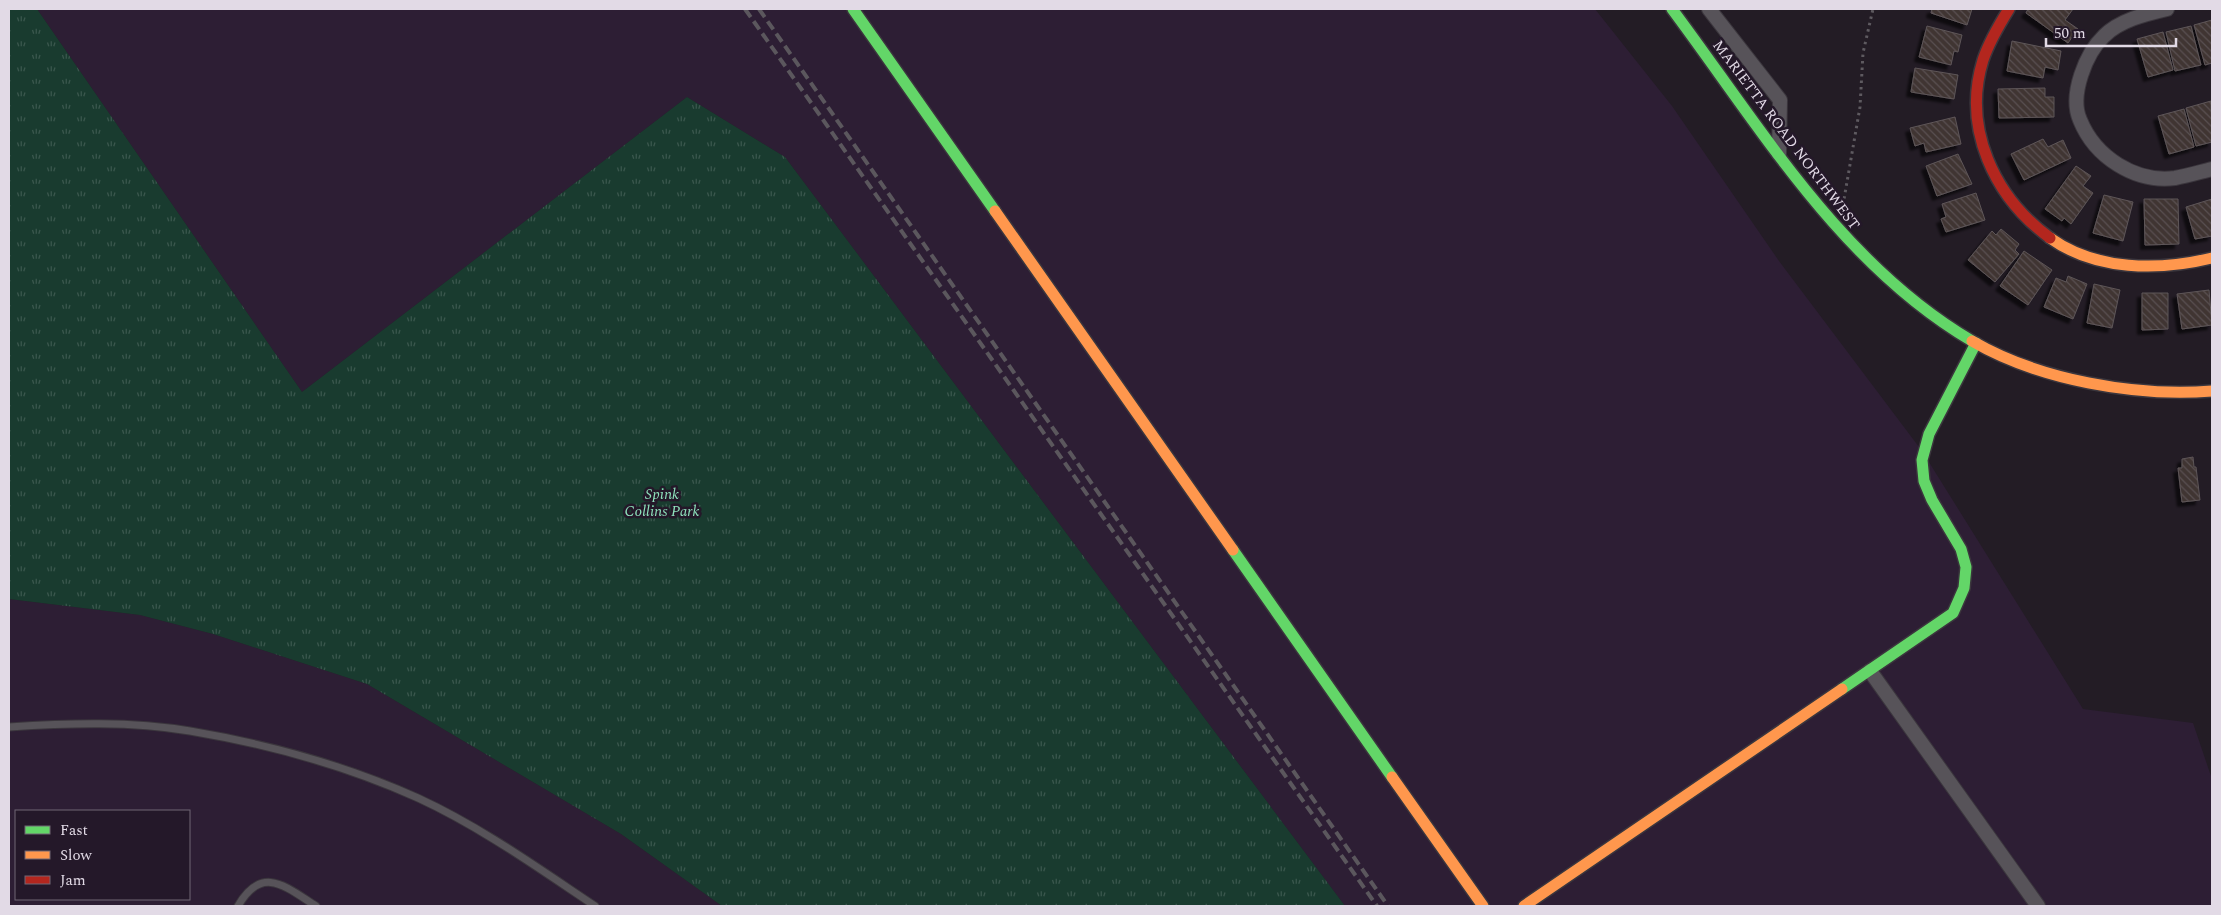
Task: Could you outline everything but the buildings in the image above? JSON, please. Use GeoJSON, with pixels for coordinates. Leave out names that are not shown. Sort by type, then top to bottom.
{"type":"FeatureCollection","features":[{"type":"Feature","properties":{"kind":"street"},"geometry":{"type":"LineString","coordinates":[[853,9],[1483,906]]}},
{"type":"Feature","properties":{"kind":"street","name":"MARIETTA ROAD NORTHWEST"},"geometry":{"type":"LineString","coordinates":[[1672,9],[1812,199],[1864,259],[1940,321],[1976,343],[2038,369],[2100,385],[2150,392],[2212,391]]}},
{"type":"Feature","properties":{"kind":"street"},"geometry":{"type":"LineString","coordinates":[[1709,9],[1780,100],[1779,154]]}},
{"type":"Feature","properties":{"kind":"street"},"geometry":{"type":"LineString","coordinates":[[2009,9],[1991,38],[1978,72],[1976,104],[1978,137],[1991,171],[2009,198],[2030,222],[2054,240],[2082,255],[2148,268],[2181,265],[2212,258]]}},
{"type":"Feature","properties":{"kind":"street"},"geometry":{"type":"LineString","coordinates":[[2167,9],[2122,23],[2105,35],[2091,52],[2082,70],[2078,91],[2079,118],[2090,138],[2106,156],[2124,169],[2147,176],[2174,178],[2212,169]]}},
{"type":"Feature","properties":{"kind":"street"},"geometry":{"type":"LineString","coordinates":[[1524,906],[1939,625],[1953,613],[1961,599],[1967,582],[1967,566],[1962,550],[1948,523],[1925,489],[1922,479],[1922,458],[1926,437],[1976,343]]}},
{"type":"Feature","properties":{"kind":"street"},"geometry":{"type":"LineString","coordinates":[[1870,671],[2038,906]]}},
{"type":"Feature","properties":{"kind":"lane"},"geometry":{"type":"LineString","coordinates":[[9,726],[110,724],[189,731],[263,747],[334,767],[418,798],[487,834],[595,906]]}},
{"type":"Feature","properties":{"kind":"lane"},"geometry":{"type":"LineString","coordinates":[[238,906],[254,885],[267,882],[280,883],[316,906]]}},
{"type":"Feature","properties":{"kind":"path"},"geometry":{"type":"LineString","coordinates":[[1843,208],[1860,107],[1863,53],[1873,9]]}},
{"type":"Feature","properties":{"kind":"shaded area"},"geometry":{"type":"Polygon","coordinates":[[[37,9],[1595,9],[1672,106],[1779,261],[1922,451],[2083,709],[2193,723],[2212,779],[2212,906],[1345,906],[785,157],[687,97],[302,392],[37,9]]]}},
{"type":"Feature","properties":{"kind":"shaded area"},"geometry":{"type":"Polygon","coordinates":[[[9,599],[140,615],[213,634],[367,684],[621,834],[722,906],[9,906],[9,599]]]}},
{"type":"Feature","properties":{"kind":"green space","name":"Spink Collins Park"},"geometry":{"type":"Polygon","coordinates":[[[9,9],[37,9],[302,392],[687,97],[785,157],[1345,906],[722,906],[621,834],[367,684],[213,634],[140,615],[9,599],[9,9]]]}},
{"type":"Feature","properties":{"kind":"railway"},"geometry":{"type":"LineString","coordinates":[[745,9],[1377,906]]}},
{"type":"Feature","properties":{"kind":"railway"},"geometry":{"type":"LineString","coordinates":[[759,9],[1388,906]]}},
{"type":"Feature","properties":{"kind":"traffic: fast"},"geometry":{"type":"LineString","coordinates":[[853,9],[995,211]]}},
{"type":"Feature","properties":{"kind":"traffic: fast"},"geometry":{"type":"LineString","coordinates":[[1672,9],[1771,146],[1806,191],[1843,233],[1882,273],[1925,310],[1972,341]]}},
{"type":"Feature","properties":{"kind":"traffic: fast"},"geometry":{"type":"LineString","coordinates":[[1842,689],[1953,613],[1964,588],[1966,567],[1961,549],[1932,500],[1924,481],[1922,460],[1929,434],[1976,343]]}},
{"type":"Feature","properties":{"kind":"traffic: fast"},"geometry":{"type":"LineString","coordinates":[[1233,550],[1392,777]]}},
{"type":"Feature","properties":{"kind":"traffic: slow"},"geometry":{"type":"LineString","coordinates":[[995,211],[1233,550]]}},
{"type":"Feature","properties":{"kind":"traffic: slow"},"geometry":{"type":"LineString","coordinates":[[2050,238],[2068,249],[2087,257],[2128,265],[2171,265],[2212,258]]}},
{"type":"Feature","properties":{"kind":"traffic: slow"},"geometry":{"type":"LineString","coordinates":[[1972,341],[1998,355],[2027,366],[2057,376],[2088,383],[2151,391],[2212,391]]}},
{"type":"Feature","properties":{"kind":"traffic: slow"},"geometry":{"type":"LineString","coordinates":[[1524,906],[1842,689]]}},
{"type":"Feature","properties":{"kind":"traffic: slow"},"geometry":{"type":"LineString","coordinates":[[1392,777],[1483,906]]}},
{"type":"Feature","properties":{"kind":"traffic: jam"},"geometry":{"type":"LineString","coordinates":[[2009,9],[1983,60],[1978,85],[1977,111],[1980,135],[1988,159],[1999,182],[2030,221],[2050,238]]}}]}
